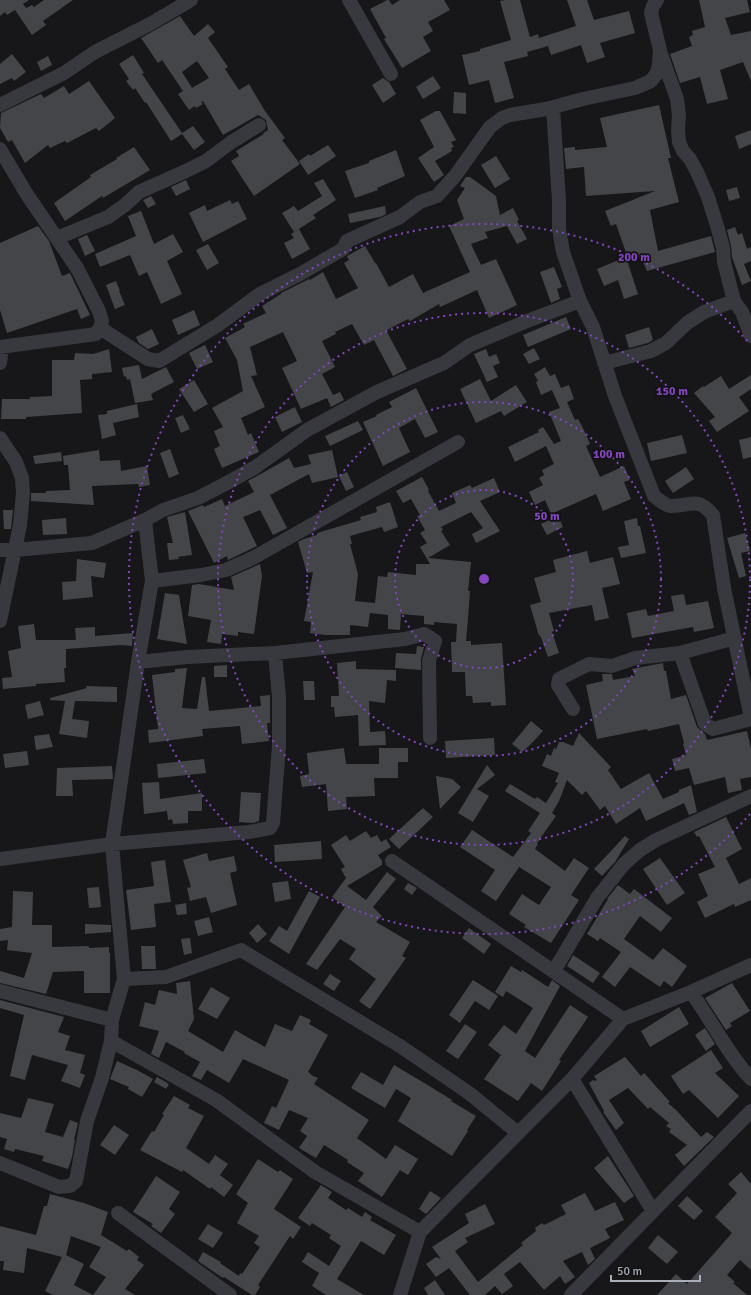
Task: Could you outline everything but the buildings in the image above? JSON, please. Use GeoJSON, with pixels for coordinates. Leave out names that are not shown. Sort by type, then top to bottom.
{"type":"FeatureCollection","features":[{"type":"Feature","properties":{"kind":"street"},"geometry":{"type":"LineString","coordinates":[[0,105],[64,73],[95,52],[150,24],[191,0]]}},
{"type":"Feature","properties":{"kind":"street"},"geometry":{"type":"LineString","coordinates":[[349,0],[391,74]]}},
{"type":"Feature","properties":{"kind":"street"},"geometry":{"type":"LineString","coordinates":[[654,2],[651,13],[660,50],[677,100],[679,116],[679,142],[683,151],[690,159],[697,172],[708,198],[723,248],[724,262],[734,300],[742,312],[751,336]]}},
{"type":"Feature","properties":{"kind":"street"},"geometry":{"type":"LineString","coordinates":[[100,328],[148,359],[159,361],[218,325],[260,294],[300,274],[342,249],[347,241],[400,217],[420,202],[437,196],[455,176],[490,127],[502,118],[635,88],[651,82],[657,73],[660,50]]}},
{"type":"Feature","properties":{"kind":"street"},"geometry":{"type":"LineString","coordinates":[[552,107],[559,201],[559,229],[564,252],[580,301],[593,328],[615,396],[654,496],[669,506],[698,503],[707,508],[712,515],[724,588],[751,718],[713,729],[705,724],[680,654]]}},
{"type":"Feature","properties":{"kind":"street"},"geometry":{"type":"LineString","coordinates":[[57,238],[108,217],[125,206],[139,192],[206,161],[230,143],[259,125]]}},
{"type":"Feature","properties":{"kind":"street"},"geometry":{"type":"LineString","coordinates":[[0,149],[26,193],[76,268],[99,312],[102,321],[96,334],[1,347],[0,362]]}},
{"type":"Feature","properties":{"kind":"street"},"geometry":{"type":"LineString","coordinates":[[604,363],[651,351],[666,344],[687,323],[704,312],[734,300]]}},
{"type":"Feature","properties":{"kind":"street"},"geometry":{"type":"LineString","coordinates":[[0,550],[92,543],[145,520],[163,510],[198,498],[254,468],[307,430],[377,392],[444,363],[470,345],[580,301]]}},
{"type":"Feature","properties":{"kind":"street"},"geometry":{"type":"LineString","coordinates":[[0,438],[16,462],[22,478],[23,494],[21,517],[0,621]]}},
{"type":"Feature","properties":{"kind":"street"},"geometry":{"type":"LineString","coordinates":[[152,581],[201,575],[226,570],[253,558],[458,442]]}},
{"type":"Feature","properties":{"kind":"street"},"geometry":{"type":"LineString","coordinates":[[0,1163],[59,1187],[70,1186],[76,1181],[87,1121],[102,1078],[111,1041],[112,1020],[124,979],[112,844],[138,662],[152,581],[145,520]]}},
{"type":"Feature","properties":{"kind":"street"},"geometry":{"type":"LineString","coordinates":[[138,662],[187,657],[276,652],[405,639],[424,634],[435,641],[429,661],[430,738]]}},
{"type":"Feature","properties":{"kind":"street"},"geometry":{"type":"LineString","coordinates":[[573,709],[558,685],[559,679],[589,664],[612,666],[635,658],[680,654],[735,638]]}},
{"type":"Feature","properties":{"kind":"street"},"geometry":{"type":"LineString","coordinates":[[0,859],[112,844],[249,832],[270,828],[273,824],[279,746],[279,696],[276,652]]}},
{"type":"Feature","properties":{"kind":"street"},"geometry":{"type":"LineString","coordinates":[[554,971],[597,898],[624,864],[640,850],[656,840],[751,796]]}},
{"type":"Feature","properties":{"kind":"street"},"geometry":{"type":"LineString","coordinates":[[392,861],[480,923],[554,971],[623,1019]]}},
{"type":"Feature","properties":{"kind":"street"},"geometry":{"type":"LineString","coordinates":[[124,979],[166,977],[241,950],[400,1046],[469,1093],[518,1133]]}},
{"type":"Feature","properties":{"kind":"street"},"geometry":{"type":"LineString","coordinates":[[400,1295],[420,1232],[572,1079],[623,1019],[691,992],[751,965]]}},
{"type":"Feature","properties":{"kind":"street"},"geometry":{"type":"LineString","coordinates":[[0,991],[112,1020]]}},
{"type":"Feature","properties":{"kind":"street"},"geometry":{"type":"LineString","coordinates":[[691,992],[729,1053],[751,1079]]}},
{"type":"Feature","properties":{"kind":"street"},"geometry":{"type":"LineString","coordinates":[[111,1041],[216,1100],[315,1172],[420,1232]]}},
{"type":"Feature","properties":{"kind":"street"},"geometry":{"type":"LineString","coordinates":[[572,1079],[653,1211]]}},
{"type":"Feature","properties":{"kind":"street"},"geometry":{"type":"LineString","coordinates":[[571,1295],[751,1111]]}},
{"type":"Feature","properties":{"kind":"street"},"geometry":{"type":"LineString","coordinates":[[118,1213],[230,1295]]}}]}
